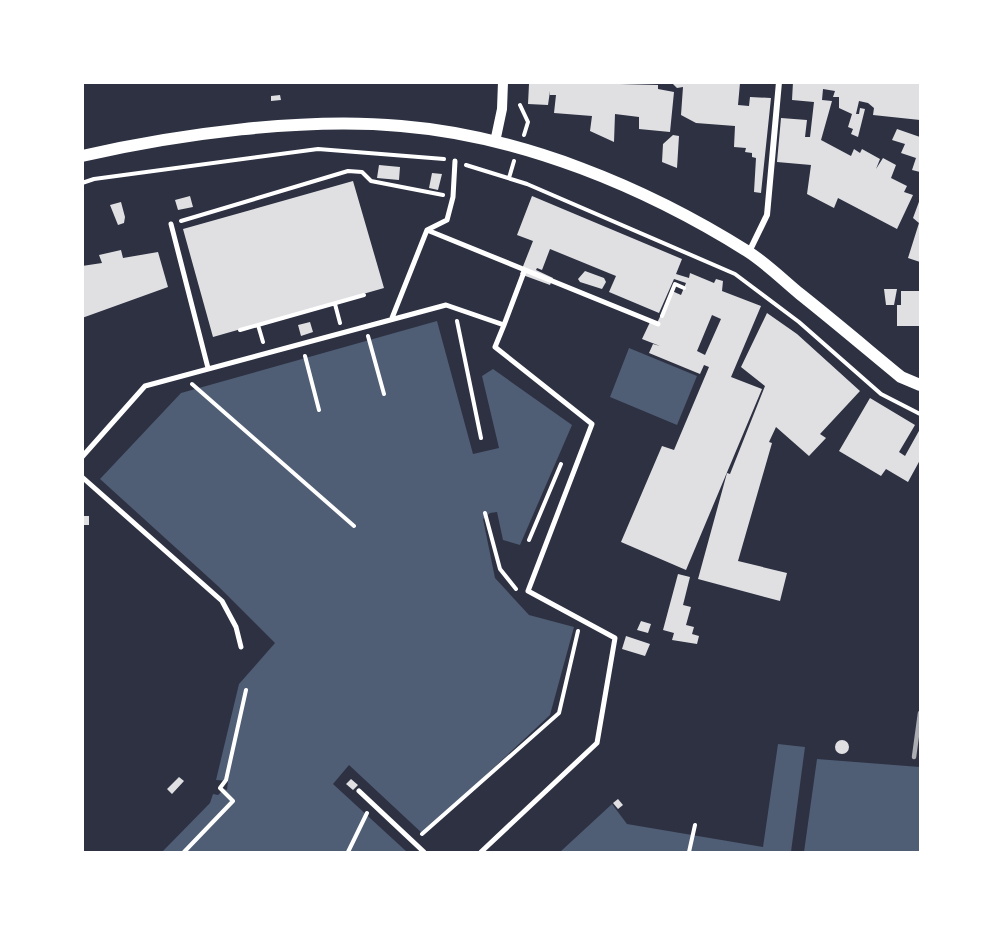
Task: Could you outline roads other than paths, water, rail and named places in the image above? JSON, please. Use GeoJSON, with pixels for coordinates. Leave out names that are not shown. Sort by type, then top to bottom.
{"type":"FeatureCollection","features":[{"type":"Feature","properties":{"kind":"main road"},"geometry":{"type":"LineString","coordinates":[[82,156],[165,141],[282,127],[342,124],[420,128],[495,142],[581,169],[682,213],[749,252],[901,377],[921,385]]}},
{"type":"Feature","properties":{"kind":"street"},"geometry":{"type":"LineString","coordinates":[[495,142],[502,109],[503,82]]}},
{"type":"Feature","properties":{"kind":"street"},"geometry":{"type":"LineString","coordinates":[[749,252],[767,215],[779,82]]}},
{"type":"Feature","properties":{"kind":"street"},"geometry":{"type":"LineString","coordinates":[[392,318],[427,231],[447,220],[453,197],[455,161]]}},
{"type":"Feature","properties":{"kind":"street"},"geometry":{"type":"LineString","coordinates":[[171,224],[208,368]]}},
{"type":"Feature","properties":{"kind":"street"},"geometry":{"type":"LineString","coordinates":[[427,231],[524,272],[658,324]]}},
{"type":"Feature","properties":{"kind":"street"},"geometry":{"type":"LineString","coordinates":[[481,852],[597,743],[615,638],[528,591],[592,424],[495,347],[524,272]]}},
{"type":"Feature","properties":{"kind":"street"},"geometry":{"type":"LineString","coordinates":[[82,458],[145,386],[446,305],[504,325]]}},
{"type":"Feature","properties":{"kind":"street"},"geometry":{"type":"LineString","coordinates":[[82,477],[222,601],[236,627],[241,647]]}},
{"type":"Feature","properties":{"kind":"street"},"geometry":{"type":"LineString","coordinates":[[359,791],[424,852]]}},
{"type":"Feature","properties":{"kind":"water"},"geometry":{"type":"Polygon","coordinates":[[[437,321],[473,454],[499,448],[482,376],[493,369],[572,425],[520,545],[503,540],[497,512],[490,513],[483,519],[495,578],[529,615],[574,627],[550,715],[423,834],[349,765],[333,784],[407,852],[162,852],[210,803],[213,794],[218,795],[224,789],[227,790],[228,781],[216,780],[239,684],[275,643],[219,587],[100,479],[181,393],[437,321]]]}},
{"type":"Feature","properties":{"kind":"water"},"geometry":{"type":"Polygon","coordinates":[[[629,348],[697,376],[677,425],[610,397],[629,348]]]}},
{"type":"Feature","properties":{"kind":"water"},"geometry":{"type":"Polygon","coordinates":[[[778,744],[805,747],[791,852],[560,852],[612,804],[627,824],[763,847],[778,744]]]}},
{"type":"Feature","properties":{"kind":"water"},"geometry":{"type":"Polygon","coordinates":[[[817,759],[920,767],[920,852],[804,852],[817,759]]]}},
{"type":"Feature","properties":{"kind":"railway"},"geometry":{"type":"LineString","coordinates":[[914,757],[920,713]]}}]}
